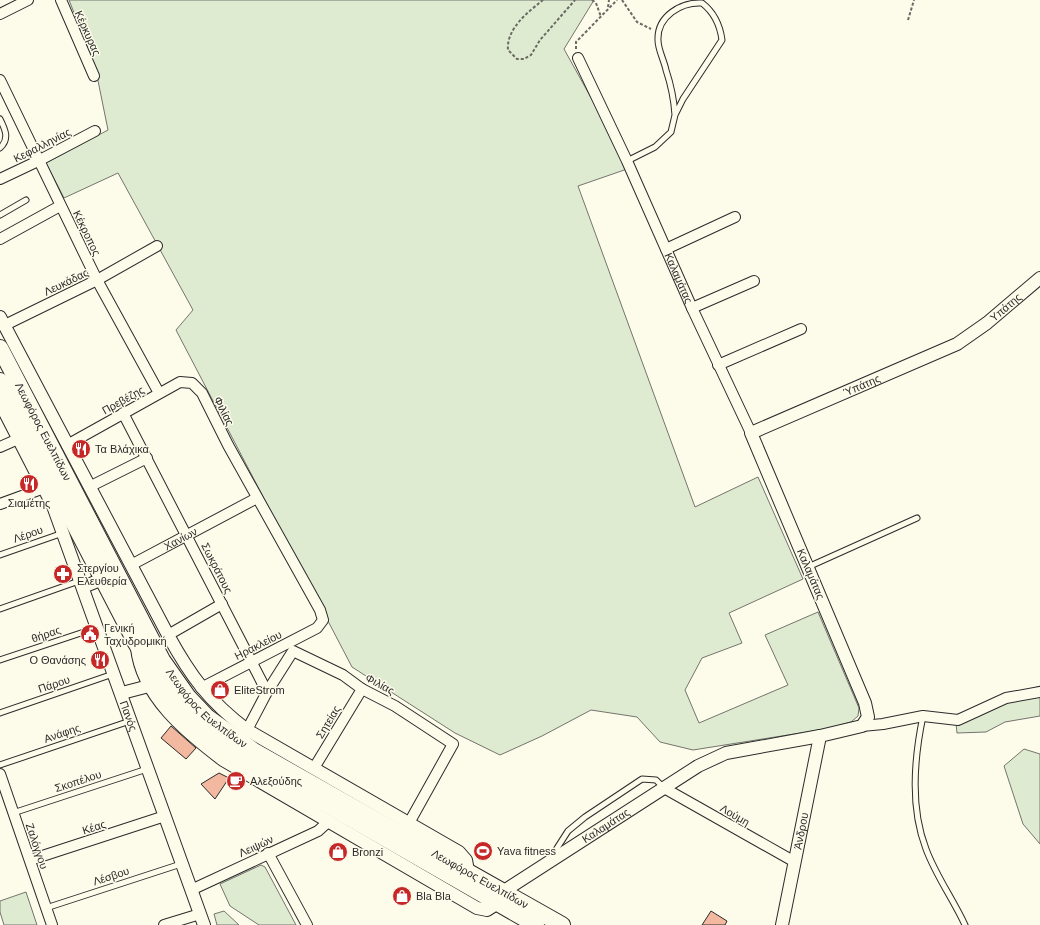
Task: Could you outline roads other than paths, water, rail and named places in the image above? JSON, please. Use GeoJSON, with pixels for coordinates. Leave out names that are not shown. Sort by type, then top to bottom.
{"type":"FeatureCollection","features":[{"type":"Feature","properties":{"kind":"main road","name":"Λεωφόρος Ευελπίδων"},"geometry":{"type":"LineString","coordinates":[[0,348],[89,522],[136,644],[159,682],[178,706],[200,729],[246,767],[501,897],[562,925]]}},
{"type":"Feature","properties":{"kind":"main road","name":"Λεωφόρος Ευελπίδων"},"geometry":{"type":"LineString","coordinates":[[0,381],[23,437],[58,505],[109,576],[170,673],[188,697],[207,717],[254,751],[468,871],[532,924]]}},
{"type":"Feature","properties":{"kind":"street"},"geometry":{"type":"LineString","coordinates":[[0,14],[28,0]]}},
{"type":"Feature","properties":{"kind":"street","name":"Κέρκυρας"},"geometry":{"type":"LineString","coordinates":[[61,0],[94,76]]}},
{"type":"Feature","properties":{"kind":"street","name":"Καλαμάτας"},"geometry":{"type":"LineString","coordinates":[[136,644],[138,663],[149,686],[166,708],[195,738],[223,760],[246,767],[329,821],[477,908],[487,910],[501,897],[547,863],[716,756],[820,736],[862,726],[868,717],[865,703],[751,433],[718,365],[627,161],[578,58]]}},
{"type":"Feature","properties":{"kind":"street","name":"Κέκροπος"},"geometry":{"type":"LineString","coordinates":[[0,80],[97,280],[160,393]]}},
{"type":"Feature","properties":{"kind":"street","name":"Κεφαλληνίας"},"geometry":{"type":"LineString","coordinates":[[0,179],[95,131]]}},
{"type":"Feature","properties":{"kind":"street"},"geometry":{"type":"LineString","coordinates":[[0,240],[60,206]]}},
{"type":"Feature","properties":{"kind":"street"},"geometry":{"type":"LineString","coordinates":[[666,249],[735,217]]}},
{"type":"Feature","properties":{"kind":"street","name":"Λευκάδας"},"geometry":{"type":"LineString","coordinates":[[2,321],[97,280],[157,246]]}},
{"type":"Feature","properties":{"kind":"street","name":"Υπάτης"},"geometry":{"type":"LineString","coordinates":[[970,336],[1040,278]]}},
{"type":"Feature","properties":{"kind":"street"},"geometry":{"type":"LineString","coordinates":[[692,308],[754,281]]}},
{"type":"Feature","properties":{"kind":"street"},"geometry":{"type":"LineString","coordinates":[[2,321],[168,635],[184,664],[201,688],[227,715],[247,730],[459,852],[466,860],[468,871]]}},
{"type":"Feature","properties":{"kind":"street"},"geometry":{"type":"LineString","coordinates":[[718,365],[801,329]]}},
{"type":"Feature","properties":{"kind":"street","name":"Ύπάτης"},"geometry":{"type":"LineString","coordinates":[[751,433],[934,355],[970,336]]}},
{"type":"Feature","properties":{"kind":"street"},"geometry":{"type":"LineString","coordinates":[[27,400],[30,373]]}},
{"type":"Feature","properties":{"kind":"street","name":"Πρεβέζης"},"geometry":{"type":"LineString","coordinates":[[67,444],[180,382],[192,383]]}},
{"type":"Feature","properties":{"kind":"street","name":"Φιλίας"},"geometry":{"type":"LineString","coordinates":[[192,383],[202,393],[257,498],[320,610],[323,620]]}},
{"type":"Feature","properties":{"kind":"street","name":"Πανός"},"geometry":{"type":"LineString","coordinates":[[1,406],[23,437],[44,488],[58,505],[63,533],[122,693],[202,919]]}},
{"type":"Feature","properties":{"kind":"street","name":"Σωκράτους"},"geometry":{"type":"LineString","coordinates":[[123,413],[267,692]]}},
{"type":"Feature","properties":{"kind":"street"},"geometry":{"type":"LineString","coordinates":[[0,447],[23,437]]}},
{"type":"Feature","properties":{"kind":"street"},"geometry":{"type":"LineString","coordinates":[[92,492],[146,458]]}},
{"type":"Feature","properties":{"kind":"street"},"geometry":{"type":"LineString","coordinates":[[0,504],[44,488]]}},
{"type":"Feature","properties":{"kind":"street"},"geometry":{"type":"LineString","coordinates":[[89,522],[92,492]]}},
{"type":"Feature","properties":{"kind":"street","name":"Χανίων"},"geometry":{"type":"LineString","coordinates":[[82,586],[93,588],[109,576],[257,498]]}},
{"type":"Feature","properties":{"kind":"street"},"geometry":{"type":"LineString","coordinates":[[168,635],[222,604]]}},
{"type":"Feature","properties":{"kind":"street","name":"Ηρακλείου"},"geometry":{"type":"LineString","coordinates":[[201,688],[252,661],[290,647],[317,628],[323,620]]}},
{"type":"Feature","properties":{"kind":"street"},"geometry":{"type":"LineString","coordinates":[[247,730],[290,647]]}},
{"type":"Feature","properties":{"kind":"street","name":"Φιλίας"},"geometry":{"type":"LineString","coordinates":[[290,647],[343,675],[362,689],[395,706],[453,744],[409,823]]}},
{"type":"Feature","properties":{"kind":"street"},"geometry":{"type":"LineString","coordinates":[[170,673],[184,664]]}},
{"type":"Feature","properties":{"kind":"street"},"geometry":{"type":"LineString","coordinates":[[122,693],[149,686]]}},
{"type":"Feature","properties":{"kind":"street","name":"Σητείας"},"geometry":{"type":"LineString","coordinates":[[314,768],[362,689]]}},
{"type":"Feature","properties":{"kind":"street"},"geometry":{"type":"LineString","coordinates":[[862,726],[883,724],[923,716],[958,720],[1006,698],[1040,692]]}},
{"type":"Feature","properties":{"kind":"street","name":"Άνδρου"},"geometry":{"type":"LineString","coordinates":[[782,925],[820,736]]}},
{"type":"Feature","properties":{"kind":"street","name":"Ζαλόγγου"},"geometry":{"type":"LineString","coordinates":[[0,774],[52,925]]}},
{"type":"Feature","properties":{"kind":"street","name":"Λούμη"},"geometry":{"type":"LineString","coordinates":[[664,788],[795,862]]}},
{"type":"Feature","properties":{"kind":"street","name":"Κέας"},"geometry":{"type":"LineString","coordinates":[[30,860],[165,816]]}},
{"type":"Feature","properties":{"kind":"street","name":"Λειψών"},"geometry":{"type":"LineString","coordinates":[[192,890],[268,853],[318,831],[329,821]]}},
{"type":"Feature","properties":{"kind":"street"},"geometry":{"type":"LineString","coordinates":[[268,853],[307,925]]}},
{"type":"Feature","properties":{"kind":"street"},"geometry":{"type":"LineString","coordinates":[[164,925],[202,919]]}},
{"type":"Feature","properties":{"kind":"lane"},"geometry":{"type":"LineString","coordinates":[[627,161],[664,141],[671,132],[675,115],[722,40],[721,29],[709,8],[702,3],[697,3],[671,11],[659,29],[658,40],[670,80],[675,115]]}},
{"type":"Feature","properties":{"kind":"lane"},"geometry":{"type":"LineString","coordinates":[[0,119],[6,133],[6,140],[0,148]]}},
{"type":"Feature","properties":{"kind":"lane"},"geometry":{"type":"LineString","coordinates":[[0,215],[26,200]]}},
{"type":"Feature","properties":{"kind":"lane"},"geometry":{"type":"LineString","coordinates":[[808,568],[917,518]]}},
{"type":"Feature","properties":{"kind":"lane","name":"Λέρου"},"geometry":{"type":"LineString","coordinates":[[0,555],[63,533]]}},
{"type":"Feature","properties":{"kind":"lane"},"geometry":{"type":"LineString","coordinates":[[0,609],[82,586]]}},
{"type":"Feature","properties":{"kind":"lane","name":"θήρας"},"geometry":{"type":"LineString","coordinates":[[0,660],[97,627]]}},
{"type":"Feature","properties":{"kind":"lane","name":"Πάρου"},"geometry":{"type":"LineString","coordinates":[[0,713],[114,674]]}},
{"type":"Feature","properties":{"kind":"lane"},"geometry":{"type":"LineString","coordinates":[[923,716],[917,761],[915,797],[918,821],[925,848],[965,925]]}},
{"type":"Feature","properties":{"kind":"lane","name":"Ανάφης"},"geometry":{"type":"LineString","coordinates":[[0,765],[131,721]]}},
{"type":"Feature","properties":{"kind":"lane","name":"Σκοπέλου"},"geometry":{"type":"LineString","coordinates":[[13,813],[148,769]]}},
{"type":"Feature","properties":{"kind":"lane"},"geometry":{"type":"LineString","coordinates":[[547,863],[568,831],[642,779],[650,778],[656,780],[664,788]]}},
{"type":"Feature","properties":{"kind":"lane","name":"Λέσβου"},"geometry":{"type":"LineString","coordinates":[[46,908],[182,863]]}},
{"type":"Feature","properties":{"kind":"place","name":"Τα Βλάχικα"},"geometry":{"type":"Point","coordinates":[81,449]}},
{"type":"Feature","properties":{"kind":"place","name":"Σιαμέτης"},"geometry":{"type":"Point","coordinates":[29,484]}},
{"type":"Feature","properties":{"kind":"place","name":"Στεργίου Ελευθερία"},"geometry":{"type":"Point","coordinates":[63,574]}},
{"type":"Feature","properties":{"kind":"place","name":"Γενική Ταχυδρομική"},"geometry":{"type":"Point","coordinates":[90,634]}},
{"type":"Feature","properties":{"kind":"place","name":"O Θανάσης"},"geometry":{"type":"Point","coordinates":[100,660]}},
{"type":"Feature","properties":{"kind":"place","name":"EliteStrom"},"geometry":{"type":"Point","coordinates":[220,690]}},
{"type":"Feature","properties":{"kind":"place","name":"Αλεξούδης"},"geometry":{"type":"Point","coordinates":[236,781]}},
{"type":"Feature","properties":{"kind":"place","name":"Yava fitness"},"geometry":{"type":"Point","coordinates":[483,851]}},
{"type":"Feature","properties":{"kind":"place","name":"Bronzi"},"geometry":{"type":"Point","coordinates":[338,852]}},
{"type":"Feature","properties":{"kind":"place","name":"Bla Bla"},"geometry":{"type":"Point","coordinates":[402,896]}}]}
